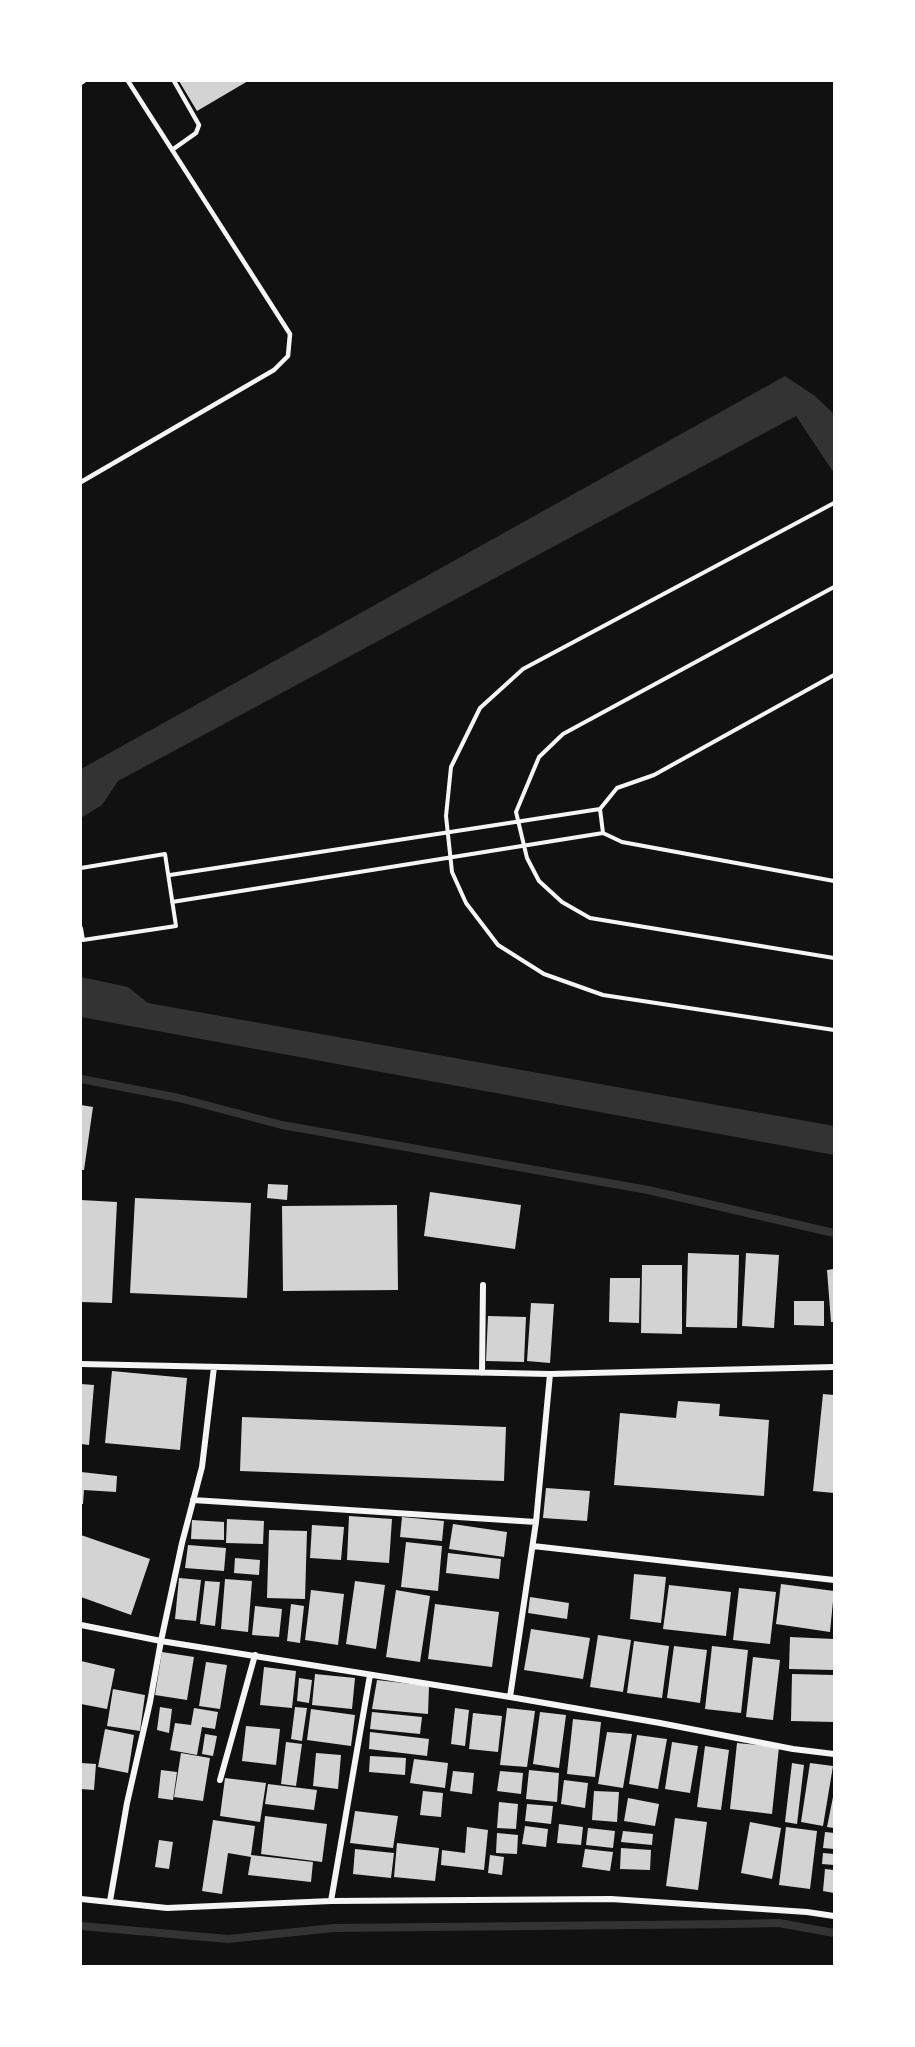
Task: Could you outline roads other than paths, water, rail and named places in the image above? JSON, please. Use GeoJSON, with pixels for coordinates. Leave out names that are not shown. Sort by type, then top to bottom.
{"type":"FeatureCollection","features":[{"type":"Feature","properties":{"kind":"street"},"geometry":{"type":"LineString","coordinates":[[482,1373],[483,1285]]}},
{"type":"Feature","properties":{"kind":"street"},"geometry":{"type":"LineString","coordinates":[[81,1364],[550,1374],[834,1367]]}},
{"type":"Feature","properties":{"kind":"street"},"geometry":{"type":"LineString","coordinates":[[110,1901],[127,1803],[161,1641],[202,1467],[214,1367]]}},
{"type":"Feature","properties":{"kind":"street"},"geometry":{"type":"LineString","coordinates":[[510,1697],[536,1522],[550,1374]]}},
{"type":"Feature","properties":{"kind":"street"},"geometry":{"type":"LineString","coordinates":[[193,1500],[536,1522]]}},
{"type":"Feature","properties":{"kind":"street"},"geometry":{"type":"LineString","coordinates":[[533,1546],[834,1580]]}},
{"type":"Feature","properties":{"kind":"street"},"geometry":{"type":"LineString","coordinates":[[81,1626],[510,1697],[793,1749],[834,1754]]}},
{"type":"Feature","properties":{"kind":"street"},"geometry":{"type":"LineString","coordinates":[[220,1780],[255,1655]]}},
{"type":"Feature","properties":{"kind":"street"},"geometry":{"type":"LineString","coordinates":[[332,1901],[370,1675]]}},
{"type":"Feature","properties":{"kind":"street"},"geometry":{"type":"LineString","coordinates":[[81,1899],[167,1908],[332,1901],[611,1899],[807,1912],[834,1916]]}},
{"type":"Feature","properties":{"kind":"lane"},"geometry":{"type":"LineString","coordinates":[[81,482],[274,370],[288,356],[291,334],[128,81]]}},
{"type":"Feature","properties":{"kind":"lane"},"geometry":{"type":"LineString","coordinates":[[172,150],[196,133],[199,125],[174,81]]}},
{"type":"Feature","properties":{"kind":"waterway"},"geometry":{"type":"LineString","coordinates":[[81,1079],[179,1098],[282,1125],[648,1190],[834,1233]]}},
{"type":"Feature","properties":{"kind":"waterway"},"geometry":{"type":"LineString","coordinates":[[81,1926],[228,1939],[334,1928],[779,1923],[834,1933]]}}]}
